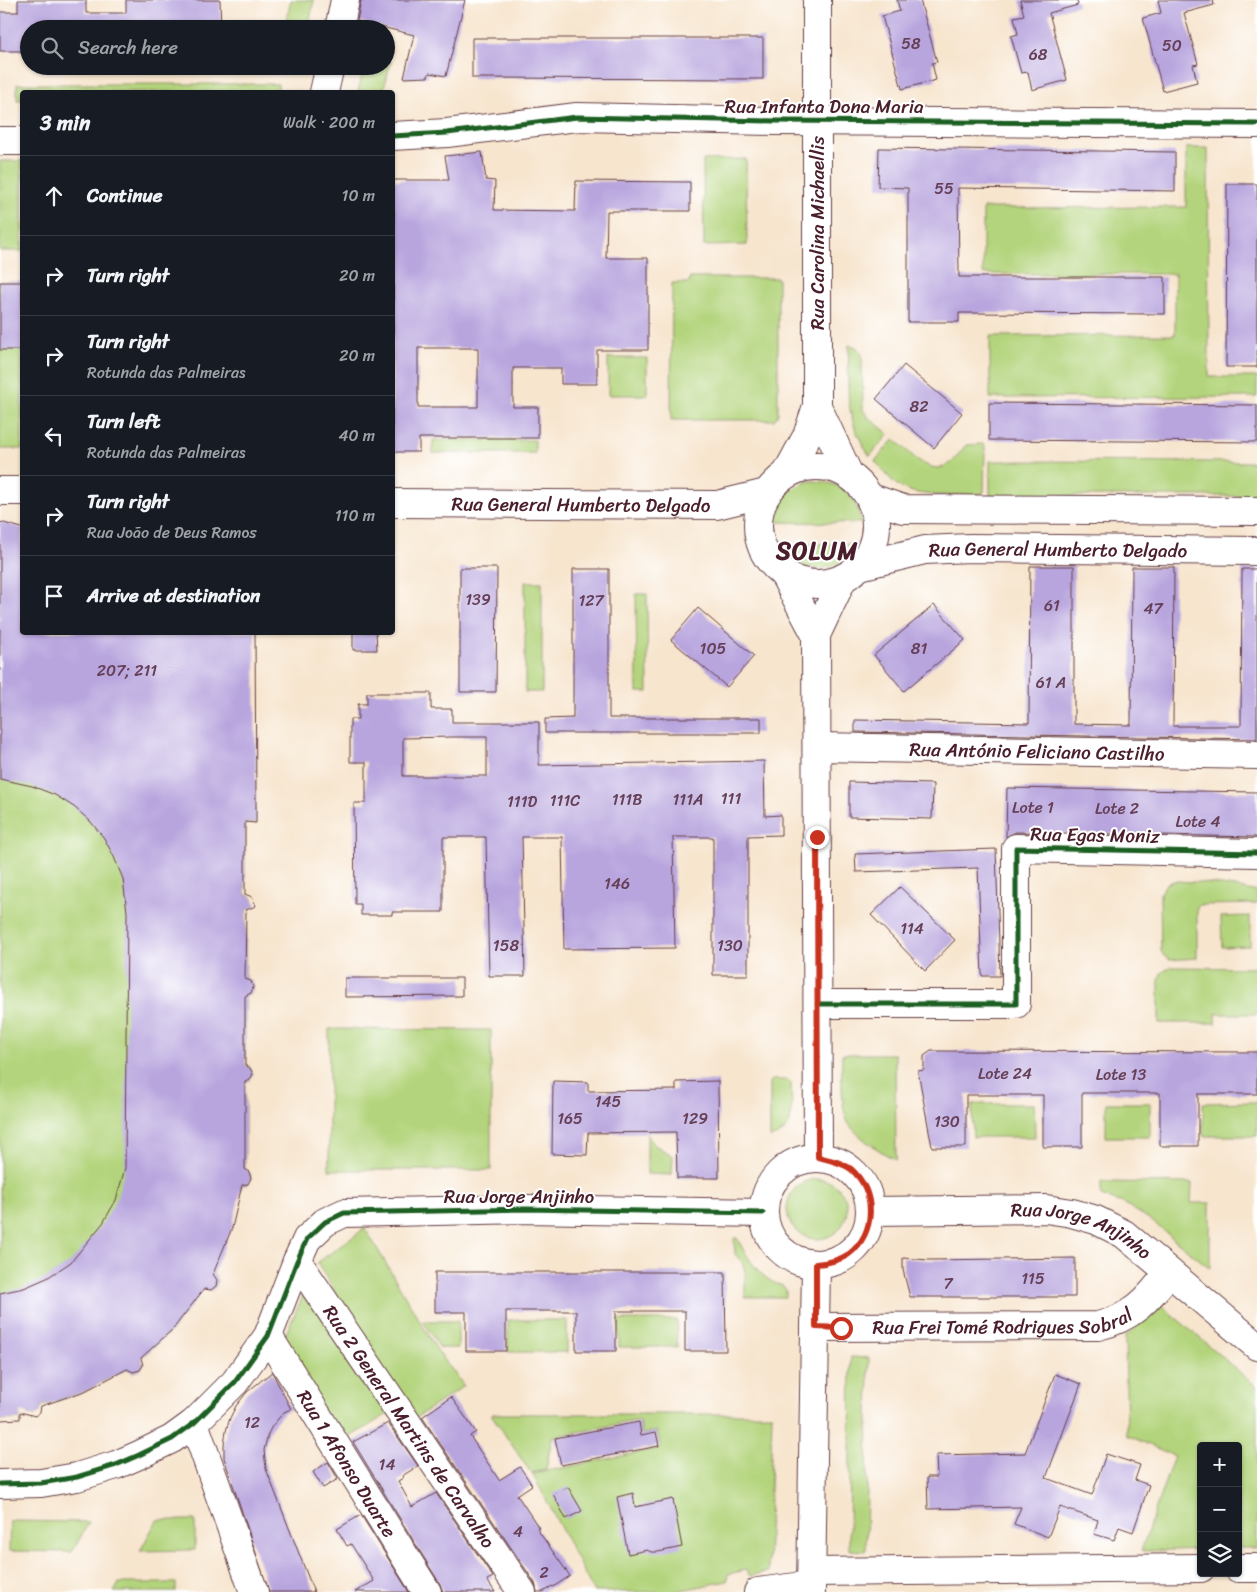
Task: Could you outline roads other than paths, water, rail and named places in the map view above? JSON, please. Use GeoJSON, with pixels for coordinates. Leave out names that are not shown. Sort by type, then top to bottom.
{"type":"FeatureCollection","features":[{"type":"Feature","properties":{"kind":"street","name":"Rua Carolina Michaellis"},"geometry":{"type":"LineString","coordinates":[[787,473],[807,436],[817,406],[817,0]]}},
{"type":"Feature","properties":{"kind":"street"},"geometry":{"type":"LineString","coordinates":[[324,90],[328,75]]}},
{"type":"Feature","properties":{"kind":"street","name":"Rua Infanta Dona Maria"},"geometry":{"type":"LineString","coordinates":[[395,136],[447,133],[578,118],[1257,124]]}},
{"type":"Feature","properties":{"kind":"street"},"geometry":{"type":"LineString","coordinates":[[0,141],[20,141]]}},
{"type":"Feature","properties":{"kind":"street","name":"Rua Carolina Michaellis"},"geometry":{"type":"LineString","coordinates":[[817,406],[849,475]]}},
{"type":"Feature","properties":{"kind":"street"},"geometry":{"type":"LineString","coordinates":[[816,635],[852,572],[870,551],[876,534],[875,510],[862,485],[849,475],[834,468],[818,465],[802,467],[787,473],[766,493],[760,506],[758,533],[764,552],[772,564],[801,583],[829,584],[852,572]]}},
{"type":"Feature","properties":{"kind":"street"},"geometry":{"type":"LineString","coordinates":[[0,491],[20,491]]}},
{"type":"Feature","properties":{"kind":"street","name":"Rua General Humberto Delgado"},"geometry":{"type":"LineString","coordinates":[[395,503],[717,505],[766,493]]}},
{"type":"Feature","properties":{"kind":"street"},"geometry":{"type":"LineString","coordinates":[[870,498],[903,509],[1257,511]]}},
{"type":"Feature","properties":{"kind":"street","name":"Rua General Humberto Delgado"},"geometry":{"type":"LineString","coordinates":[[852,572],[925,550],[979,548],[1257,551]]}},
{"type":"Feature","properties":{"kind":"street"},"geometry":{"type":"LineString","coordinates":[[783,573],[816,635],[818,1157]]}},
{"type":"Feature","properties":{"kind":"street","name":"Rua António Feliciano Castilho"},"geometry":{"type":"LineString","coordinates":[[817,747],[1257,755]]}},
{"type":"Feature","properties":{"kind":"street","name":"Rua Egas Moniz"},"geometry":{"type":"LineString","coordinates":[[818,1004],[1016,1004],[1016,848],[1257,853]]}},
{"type":"Feature","properties":{"kind":"street"},"geometry":{"type":"LineString","coordinates":[[818,1157],[836,1161],[850,1169],[862,1182],[868,1196],[870,1211],[868,1227],[860,1242],[848,1254],[833,1262],[816,1264],[800,1262],[785,1254],[774,1243],[766,1228],[763,1212],[765,1195],[773,1180],[785,1167],[801,1160],[818,1157]]}},
{"type":"Feature","properties":{"kind":"street","name":"Rua Jorge Anjinho"},"geometry":{"type":"LineString","coordinates":[[0,1484],[41,1483],[77,1477],[139,1455],[172,1439],[194,1423],[235,1382],[268,1336],[307,1239],[325,1222],[344,1214],[525,1209],[763,1212]]}},
{"type":"Feature","properties":{"kind":"street","name":"Rua Jorge Anjinho"},"geometry":{"type":"LineString","coordinates":[[870,1211],[1046,1209],[1072,1212],[1096,1220],[1124,1234],[1257,1346]]}},
{"type":"Feature","properties":{"kind":"street","name":"Rua 2 General Martins de Carvalho"},"geometry":{"type":"LineString","coordinates":[[297,1261],[522,1592]]}},
{"type":"Feature","properties":{"kind":"street"},"geometry":{"type":"LineString","coordinates":[[811,1583],[816,1264]]}},
{"type":"Feature","properties":{"kind":"street","name":"Rua Frei Tomé Rodrigues Sobral"},"geometry":{"type":"LineString","coordinates":[[816,1327],[1098,1326],[1121,1319],[1141,1304],[1153,1294],[1169,1272]]}},
{"type":"Feature","properties":{"kind":"street","name":"Rua 1 Afonso Duarte"},"geometry":{"type":"LineString","coordinates":[[268,1336],[427,1592]]}},
{"type":"Feature","properties":{"kind":"street"},"geometry":{"type":"LineString","coordinates":[[194,1423],[254,1592]]}},
{"type":"Feature","properties":{"kind":"street"},"geometry":{"type":"LineString","coordinates":[[758,1592],[811,1583],[1197,1568]]}},
{"type":"Feature","properties":{"kind":"street"},"geometry":{"type":"LineString","coordinates":[[1242,1568],[1257,1568]]}},
{"type":"Feature","properties":{"kind":"district","name":"SOLUM"},"geometry":{"type":"Point","coordinates":[817,551]}}]}
